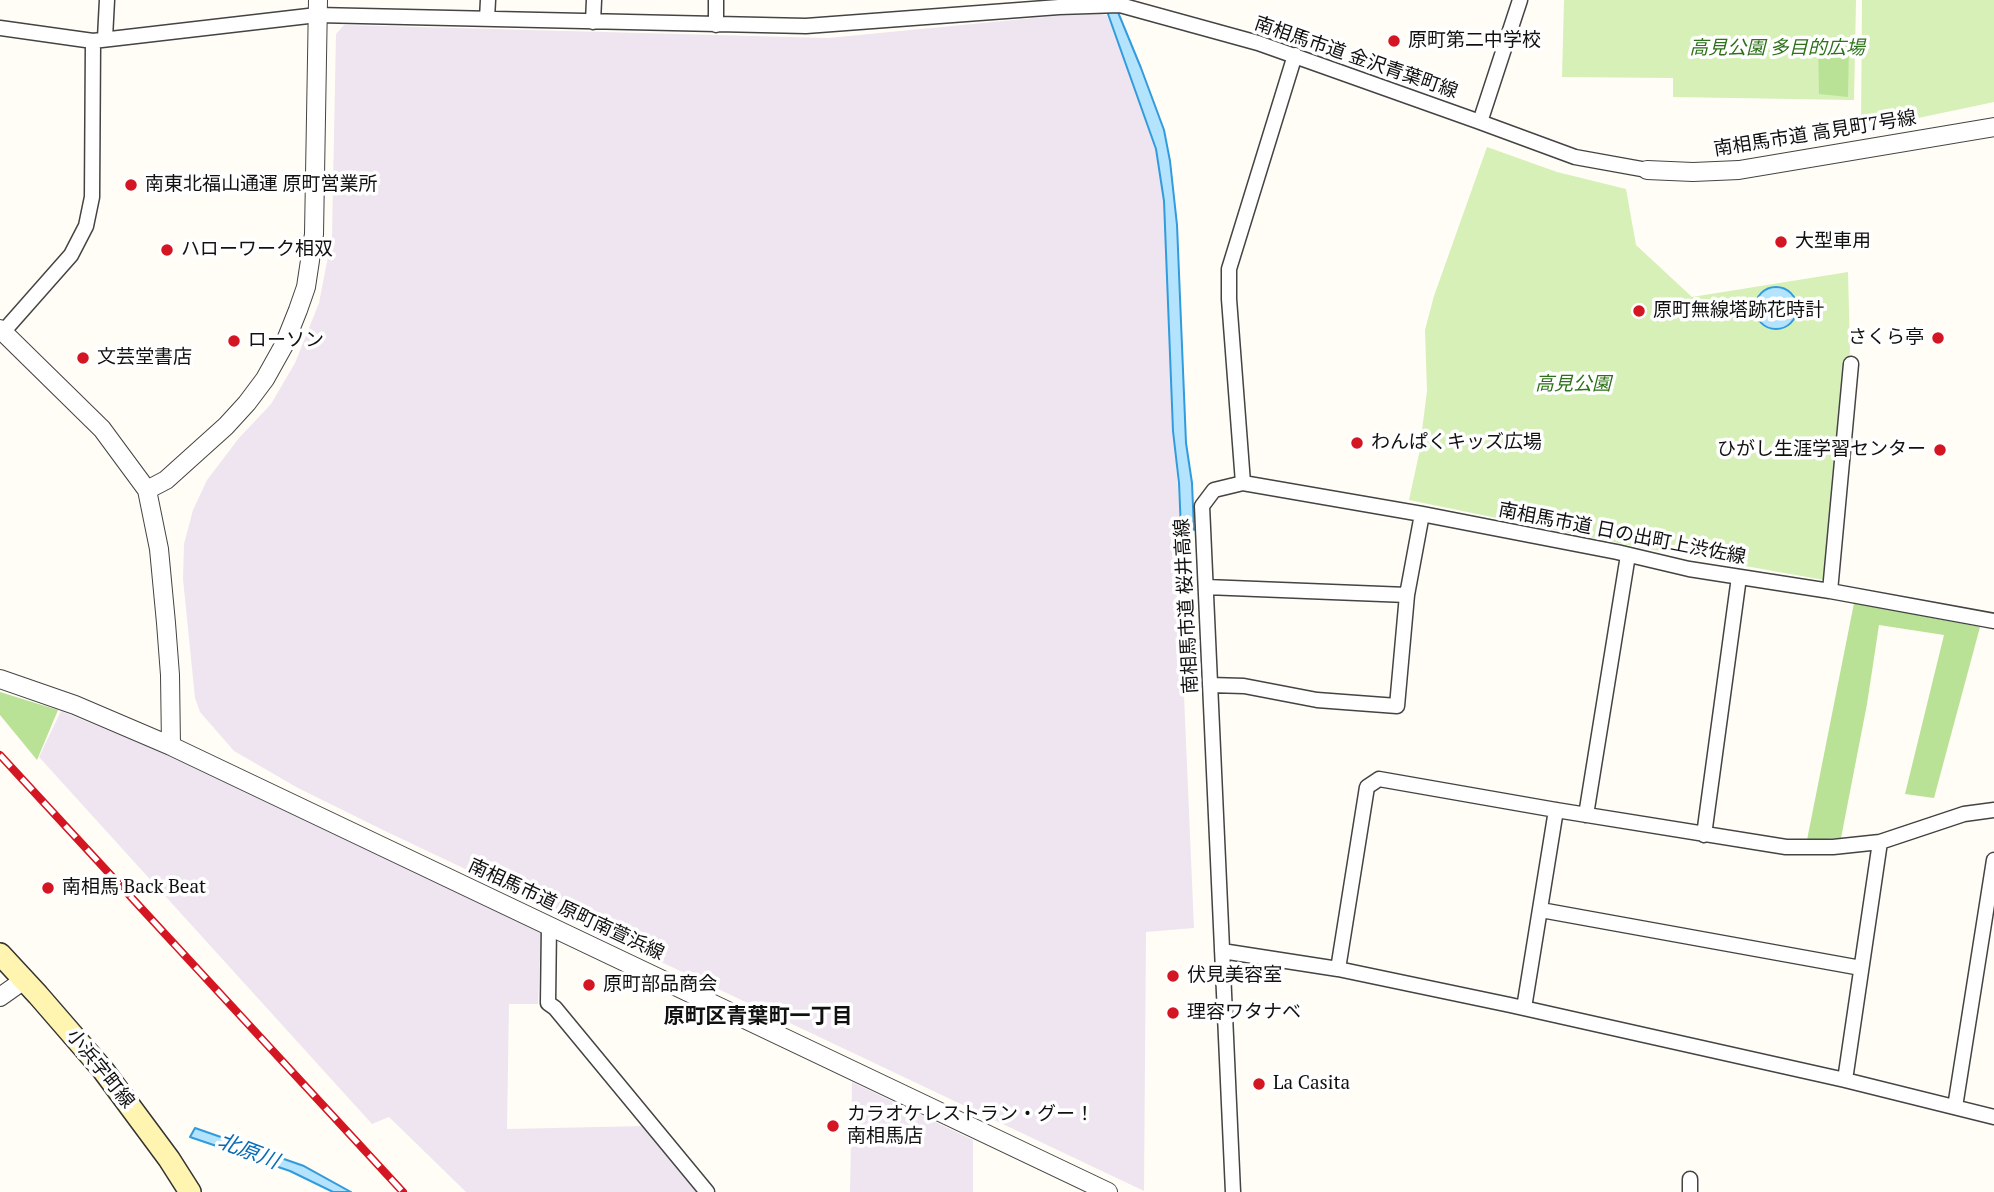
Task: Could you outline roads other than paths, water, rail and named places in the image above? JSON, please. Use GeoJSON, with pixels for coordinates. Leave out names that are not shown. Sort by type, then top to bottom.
{"type":"FeatureCollection","features":[{"type":"Feature","properties":{"kind":"main road","name":"小浜字町線"},"geometry":{"type":"LineString","coordinates":[[0,954],[103,1070],[190,1192]]}},
{"type":"Feature","properties":{"kind":"street"},"geometry":{"type":"LineString","coordinates":[[107,0],[99,39],[92,197],[86,226],[71,255],[2,331],[102,429],[147,490],[159,549],[166,623],[171,746]]}},
{"type":"Feature","properties":{"kind":"street"},"geometry":{"type":"LineString","coordinates":[[487,19],[488,0]]}},
{"type":"Feature","properties":{"kind":"street"},"geometry":{"type":"LineString","coordinates":[[593,22],[594,0]]}},
{"type":"Feature","properties":{"kind":"street"},"geometry":{"type":"LineString","coordinates":[[716,0],[716,25]]}},
{"type":"Feature","properties":{"kind":"street"},"geometry":{"type":"LineString","coordinates":[[1480,122],[1520,0]]}},
{"type":"Feature","properties":{"kind":"street","name":"南相馬市道 金沢青葉町線"},"geometry":{"type":"LineString","coordinates":[[0,28],[99,39],[318,8],[487,19],[806,26],[1120,5],[1295,55],[1480,122]]}},
{"type":"Feature","properties":{"kind":"street"},"geometry":{"type":"LineString","coordinates":[[147,490],[166,480],[226,426],[247,403],[265,379],[284,345],[306,288],[314,234],[318,8]]}},
{"type":"Feature","properties":{"kind":"street"},"geometry":{"type":"LineString","coordinates":[[1243,483],[1229,269],[1295,55]]}},
{"type":"Feature","properties":{"kind":"street","name":"南相馬市道 高見町7号線"},"geometry":{"type":"LineString","coordinates":[[1480,122],[1575,158],[1647,170],[1693,172],[1739,170],[1994,127]]}},
{"type":"Feature","properties":{"kind":"street"},"geometry":{"type":"LineString","coordinates":[[1830,592],[1851,363]]}},
{"type":"Feature","properties":{"kind":"street","name":"南相馬市道 日の出町上渋佐線"},"geometry":{"type":"LineString","coordinates":[[1243,483],[1422,514],[1689,569],[1994,621]]}},
{"type":"Feature","properties":{"kind":"street","name":"南相馬市道 桜井高線"},"geometry":{"type":"LineString","coordinates":[[1233,1192],[1202,506],[1214,490],[1243,483]]}},
{"type":"Feature","properties":{"kind":"street"},"geometry":{"type":"LineString","coordinates":[[1210,685],[1244,687],[1317,700],[1397,706],[1407,595],[1422,514]]}},
{"type":"Feature","properties":{"kind":"street"},"geometry":{"type":"LineString","coordinates":[[1586,815],[1628,555]]}},
{"type":"Feature","properties":{"kind":"street"},"geometry":{"type":"LineString","coordinates":[[1704,835],[1739,577]]}},
{"type":"Feature","properties":{"kind":"street"},"geometry":{"type":"LineString","coordinates":[[1206,587],[1407,595]]}},
{"type":"Feature","properties":{"kind":"street","name":"南相馬市道 原町南萱浜線"},"geometry":{"type":"LineString","coordinates":[[0,679],[75,705],[171,746],[549,925],[1082,1186],[1108,1192]]}},
{"type":"Feature","properties":{"kind":"street"},"geometry":{"type":"LineString","coordinates":[[1338,969],[1367,787],[1379,779],[1786,847],[1833,847],[1880,842],[1964,814],[1994,810]]}},
{"type":"Feature","properties":{"kind":"street"},"geometry":{"type":"LineString","coordinates":[[1524,1008],[1556,810]]}},
{"type":"Feature","properties":{"kind":"street"},"geometry":{"type":"LineString","coordinates":[[1845,1080],[1880,842]]}},
{"type":"Feature","properties":{"kind":"street"},"geometry":{"type":"LineString","coordinates":[[1955,1107],[1994,860]]}},
{"type":"Feature","properties":{"kind":"street"},"geometry":{"type":"LineString","coordinates":[[1541,910],[1861,968]]}},
{"type":"Feature","properties":{"kind":"street"},"geometry":{"type":"LineString","coordinates":[[549,925],[548,1003],[555,1008],[707,1192]]}},
{"type":"Feature","properties":{"kind":"street"},"geometry":{"type":"LineString","coordinates":[[1222,951],[1338,969],[1524,1008],[1845,1080],[1994,1117]]}},
{"type":"Feature","properties":{"kind":"street"},"geometry":{"type":"LineString","coordinates":[[0,997],[24,980]]}},
{"type":"Feature","properties":{"kind":"water"},"geometry":{"type":"Polygon","coordinates":[[[1103,0],[1113,0],[1164,130],[1170,161],[1177,225],[1186,443],[1192,483],[1194,530],[1181,530],[1173,431],[1164,201],[1156,149],[1103,0]]]}},
{"type":"Feature","properties":{"kind":"water"},"geometry":{"type":"Polygon","coordinates":[[[1776,287],[1791,293],[1797,308],[1791,323],[1776,329],[1761,323],[1755,308],[1761,293],[1776,287]]]}},
{"type":"Feature","properties":{"kind":"water","name":"北原川"},"geometry":{"type":"Polygon","coordinates":[[[195,1128],[304,1166],[351,1192],[333,1192],[290,1171],[190,1137],[195,1128]]]}},
{"type":"Feature","properties":{"kind":"railway"},"geometry":{"type":"LineString","coordinates":[[0,755],[403,1192]]}},
{"type":"Feature","properties":{"kind":"place","name":"原町第二中学校"},"geometry":{"type":"Point","coordinates":[1394,41]}},
{"type":"Feature","properties":{"kind":"place","name":"南東北福山通運 原町営業所"},"geometry":{"type":"Point","coordinates":[131,185]}},
{"type":"Feature","properties":{"kind":"place","name":"大型車用"},"geometry":{"type":"Point","coordinates":[1781,242]}},
{"type":"Feature","properties":{"kind":"place","name":"ハローワーク相双"},"geometry":{"type":"Point","coordinates":[167,250]}},
{"type":"Feature","properties":{"kind":"place","name":"原町無線塔跡花時計"},"geometry":{"type":"Point","coordinates":[1639,311]}},
{"type":"Feature","properties":{"kind":"place","name":"さくら亭"},"geometry":{"type":"Point","coordinates":[1938,338]}},
{"type":"Feature","properties":{"kind":"place","name":"ローソン"},"geometry":{"type":"Point","coordinates":[234,341]}},
{"type":"Feature","properties":{"kind":"place","name":"文芸堂書店"},"geometry":{"type":"Point","coordinates":[83,358]}},
{"type":"Feature","properties":{"kind":"place","name":"わんぱくキッズ広場"},"geometry":{"type":"Point","coordinates":[1357,443]}},
{"type":"Feature","properties":{"kind":"place","name":"ひがし生涯学習センター"},"geometry":{"type":"Point","coordinates":[1940,450]}},
{"type":"Feature","properties":{"kind":"place","name":"南相馬 Back Beat"},"geometry":{"type":"Point","coordinates":[48,888]}},
{"type":"Feature","properties":{"kind":"place","name":"伏見美容室"},"geometry":{"type":"Point","coordinates":[1173,976]}},
{"type":"Feature","properties":{"kind":"place","name":"原町部品商会"},"geometry":{"type":"Point","coordinates":[589,985]}},
{"type":"Feature","properties":{"kind":"place","name":"理容ワタナベ"},"geometry":{"type":"Point","coordinates":[1173,1013]}},
{"type":"Feature","properties":{"kind":"place","name":"La Casita"},"geometry":{"type":"Point","coordinates":[1259,1084]}},
{"type":"Feature","properties":{"kind":"place","name":"カラオケレストラン・グー！ 南相馬店"},"geometry":{"type":"Point","coordinates":[833,1126]}},
{"type":"Feature","properties":{"kind":"district","name":"原町区青葉町一丁目"},"geometry":{"type":"Point","coordinates":[758,1017]}},
{"type":"Feature","properties":{"kind":"park label","name":"高見公園 多目的広場"},"geometry":{"type":"Point","coordinates":[1777,49]}},
{"type":"Feature","properties":{"kind":"park label","name":"高見公園"},"geometry":{"type":"Point","coordinates":[1573,385]}}]}
